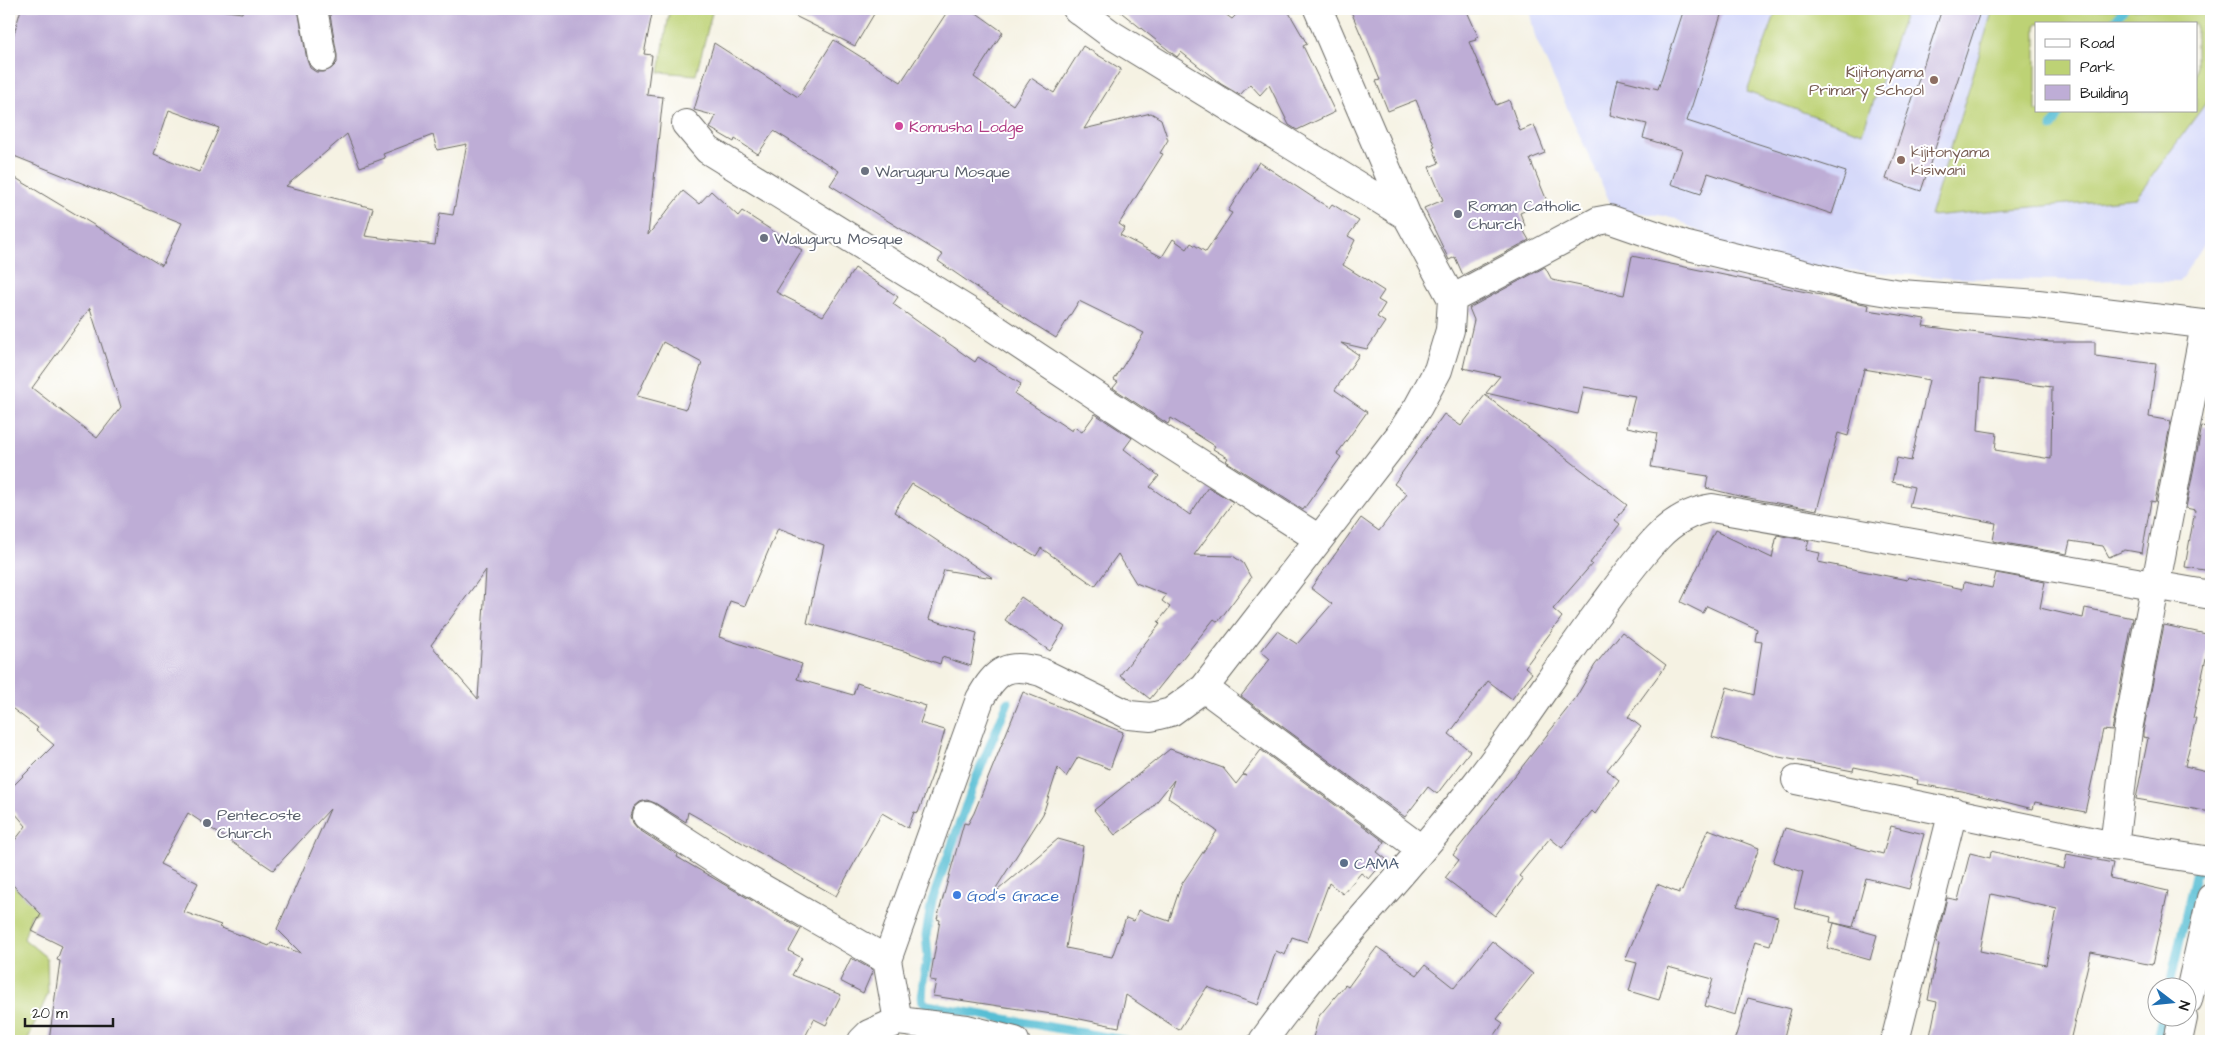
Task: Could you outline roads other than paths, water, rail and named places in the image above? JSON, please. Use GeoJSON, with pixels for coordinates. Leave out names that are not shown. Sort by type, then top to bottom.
{"type":"FeatureCollection","features":[{"type":"Feature","properties":{"kind":"street"},"geometry":{"type":"LineString","coordinates":[[313,9],[322,57]]}},
{"type":"Feature","properties":{"kind":"street"},"geometry":{"type":"LineString","coordinates":[[1077,9],[1112,35],[1407,216]]}},
{"type":"Feature","properties":{"kind":"street"},"geometry":{"type":"LineString","coordinates":[[898,1021],[887,960],[980,699],[990,680],[1012,668],[1027,668],[1041,672],[1130,715],[1150,717],[1171,712],[1204,688],[1399,436],[1418,408],[1438,370],[1450,330],[1452,298],[1407,216],[1318,9]]}},
{"type":"Feature","properties":{"kind":"street"},"geometry":{"type":"LineString","coordinates":[[686,124],[708,150],[970,312],[1151,432],[1319,539]]}},
{"type":"Feature","properties":{"kind":"street"},"geometry":{"type":"LineString","coordinates":[[1452,298],[1598,222],[1610,219],[1684,245],[1852,286],[1901,294],[2038,304],[2208,325],[2154,584],[2128,730],[2114,846]]}},
{"type":"Feature","properties":{"kind":"street"},"geometry":{"type":"LineString","coordinates":[[1263,1041],[1299,992],[1482,776],[1569,651],[1641,556],[1659,536],[1685,516],[1697,510],[1712,508],[2211,595]]}},
{"type":"Feature","properties":{"kind":"street"},"geometry":{"type":"LineString","coordinates":[[1204,688],[1421,849]]}},
{"type":"Feature","properties":{"kind":"street"},"geometry":{"type":"LineString","coordinates":[[1796,780],[1953,811],[2114,846],[2211,862]]}},
{"type":"Feature","properties":{"kind":"street"},"geometry":{"type":"LineString","coordinates":[[1895,1041],[1953,811]]}},
{"type":"Feature","properties":{"kind":"street"},"geometry":{"type":"LineString","coordinates":[[647,816],[729,869],[887,960]]}},
{"type":"Feature","properties":{"kind":"street"},"geometry":{"type":"LineString","coordinates":[[2193,978],[2211,898]]}},
{"type":"Feature","properties":{"kind":"street"},"geometry":{"type":"LineString","coordinates":[[862,1041],[869,1034],[898,1021],[967,1029],[1015,1041]]}},
{"type":"Feature","properties":{"kind":"street"},"geometry":{"type":"LineString","coordinates":[[2178,1041],[2181,1028]]}},
{"type":"Feature","properties":{"kind":"waterway"},"geometry":{"type":"LineString","coordinates":[[2114,22],[2124,9]]}},
{"type":"Feature","properties":{"kind":"waterway"},"geometry":{"type":"LineString","coordinates":[[2052,127],[2060,112]]}},
{"type":"Feature","properties":{"kind":"waterway"},"geometry":{"type":"LineString","coordinates":[[1008,702],[973,786],[932,901],[926,935],[928,956],[923,981],[922,1001],[927,1005],[1128,1041]]}},
{"type":"Feature","properties":{"kind":"waterway"},"geometry":{"type":"LineString","coordinates":[[2171,978],[2195,875],[2206,864]]}},
{"type":"Feature","properties":{"kind":"waterway"},"geometry":{"type":"LineString","coordinates":[[2156,1041],[2159,1028]]}},
{"type":"Feature","properties":{"kind":"waterway"},"geometry":{"type":"LineString","coordinates":[[878,1039],[897,1041]]}},
{"type":"Feature","properties":{"kind":"place","name":"Kijitonyama Primary School"},"geometry":{"type":"Point","coordinates":[1934,80]}},
{"type":"Feature","properties":{"kind":"place","name":"Komusha Lodge"},"geometry":{"type":"Point","coordinates":[899,126]}},
{"type":"Feature","properties":{"kind":"place","name":"kijitonyama kisiwani"},"geometry":{"type":"Point","coordinates":[1901,160]}},
{"type":"Feature","properties":{"kind":"place","name":"Waruguru Mosque"},"geometry":{"type":"Point","coordinates":[865,171]}},
{"type":"Feature","properties":{"kind":"place","name":"Roman Catholic Church"},"geometry":{"type":"Point","coordinates":[1458,214]}},
{"type":"Feature","properties":{"kind":"place","name":"Waluguru Mosque"},"geometry":{"type":"Point","coordinates":[764,238]}},
{"type":"Feature","properties":{"kind":"place","name":"Pentecoste Church"},"geometry":{"type":"Point","coordinates":[207,823]}},
{"type":"Feature","properties":{"kind":"place","name":"CAMA"},"geometry":{"type":"Point","coordinates":[1344,863]}},
{"type":"Feature","properties":{"kind":"place","name":"God's Grace"},"geometry":{"type":"Point","coordinates":[957,895]}}]}
